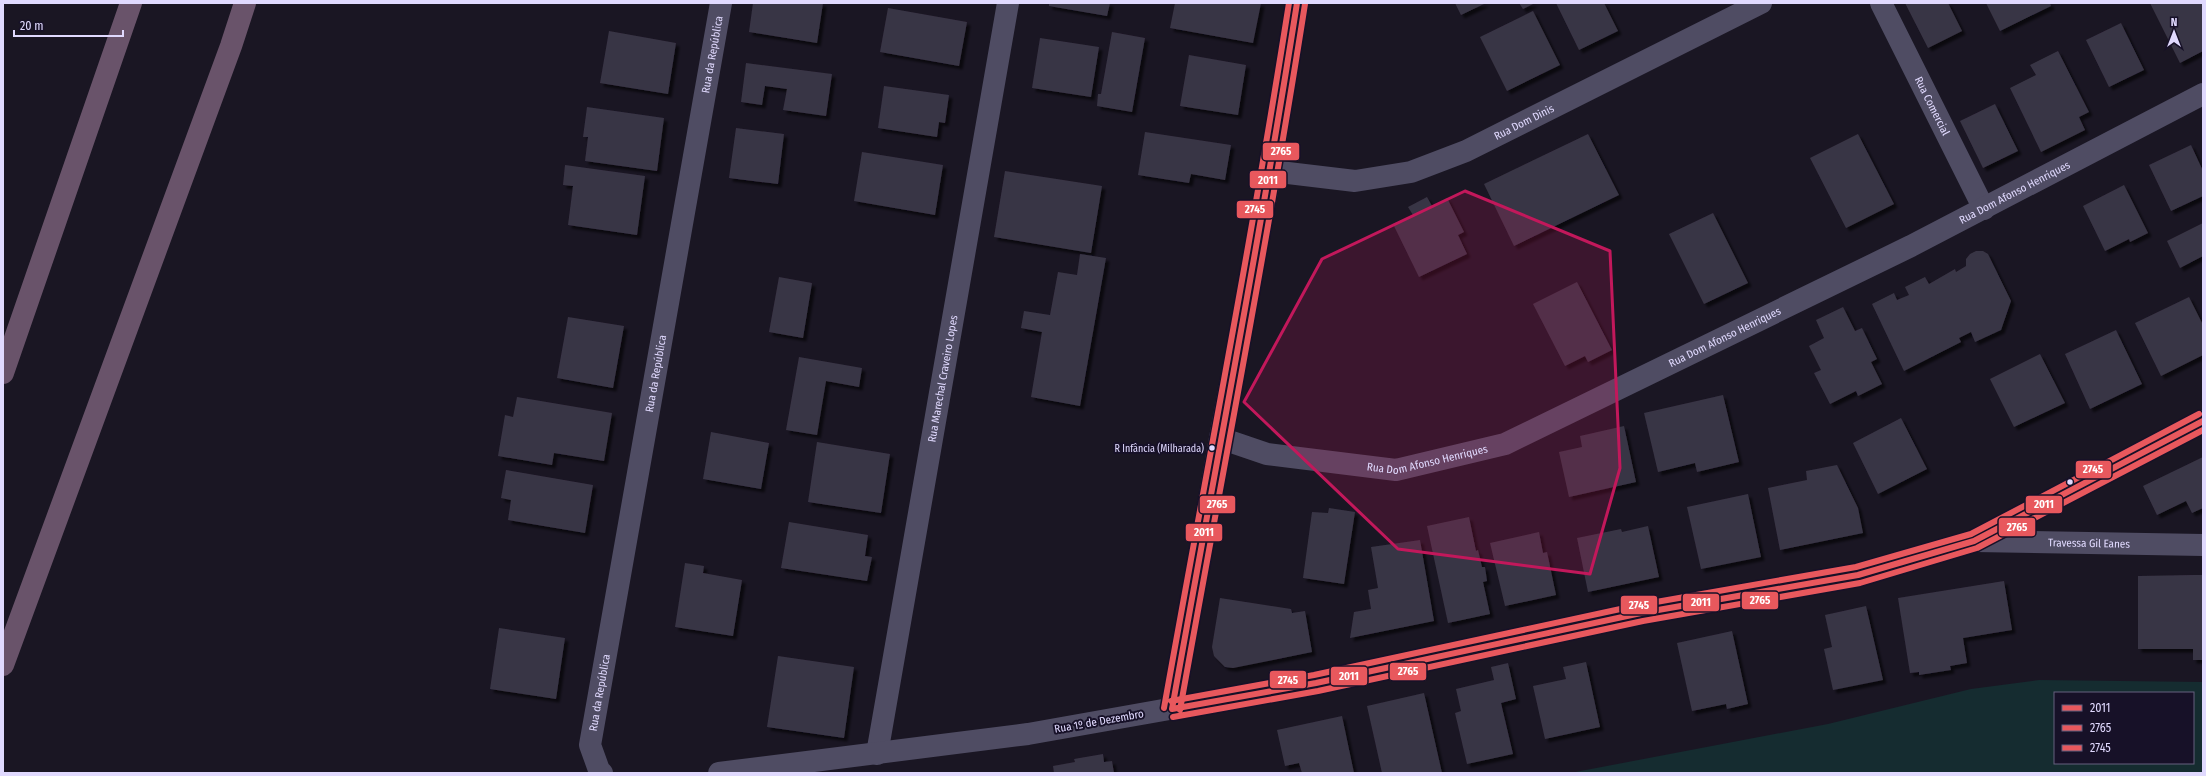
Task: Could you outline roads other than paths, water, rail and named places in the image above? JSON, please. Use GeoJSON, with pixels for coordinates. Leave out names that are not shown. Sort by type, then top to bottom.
{"type":"FeatureCollection","features":[{"type":"Feature","properties":{"kind":"highway"},"geometry":{"type":"LineString","coordinates":[[3,373],[131,3]]}},
{"type":"Feature","properties":{"kind":"highway"},"geometry":{"type":"LineString","coordinates":[[3,665],[231,46],[245,3]]}},
{"type":"Feature","properties":{"kind":"street","name":"Rua da República"},"geometry":{"type":"LineString","coordinates":[[602,773],[599,770],[590,745],[721,3]]}},
{"type":"Feature","properties":{"kind":"street","name":"Rua Marechal Craveiro Lopes"},"geometry":{"type":"LineString","coordinates":[[877,754],[1008,3]]}},
{"type":"Feature","properties":{"kind":"street"},"geometry":{"type":"LineString","coordinates":[[1172,709],[1220,438],[1271,171],[1297,3]]}},
{"type":"Feature","properties":{"kind":"street","name":"Rua Dom Dinis"},"geometry":{"type":"LineString","coordinates":[[1271,171],[1355,182],[1411,172],[1466,151],[1762,3]]}},
{"type":"Feature","properties":{"kind":"street","name":"Rua Comercial"},"geometry":{"type":"LineString","coordinates":[[1881,3],[1984,209]]}},
{"type":"Feature","properties":{"kind":"street","name":"Rua Dom Afonso Henriques"},"geometry":{"type":"LineString","coordinates":[[1220,438],[1267,454],[1396,470],[1504,444],[1904,250],[2203,94]]}},
{"type":"Feature","properties":{"kind":"street","name":"Rua 1º de Dezembro"},"geometry":{"type":"LineString","coordinates":[[719,773],[1028,734],[1172,709],[1316,683],[1642,613],[1858,575],[1974,541],[2203,421]]}},
{"type":"Feature","properties":{"kind":"street","name":"Travessa Gil Eanes"},"geometry":{"type":"LineString","coordinates":[[1974,541],[2203,545]]}},
{"type":"Feature","properties":{"kind":"place","name":"R Infância (Milharada)"},"geometry":{"type":"Point","coordinates":[1212,448]}}]}
